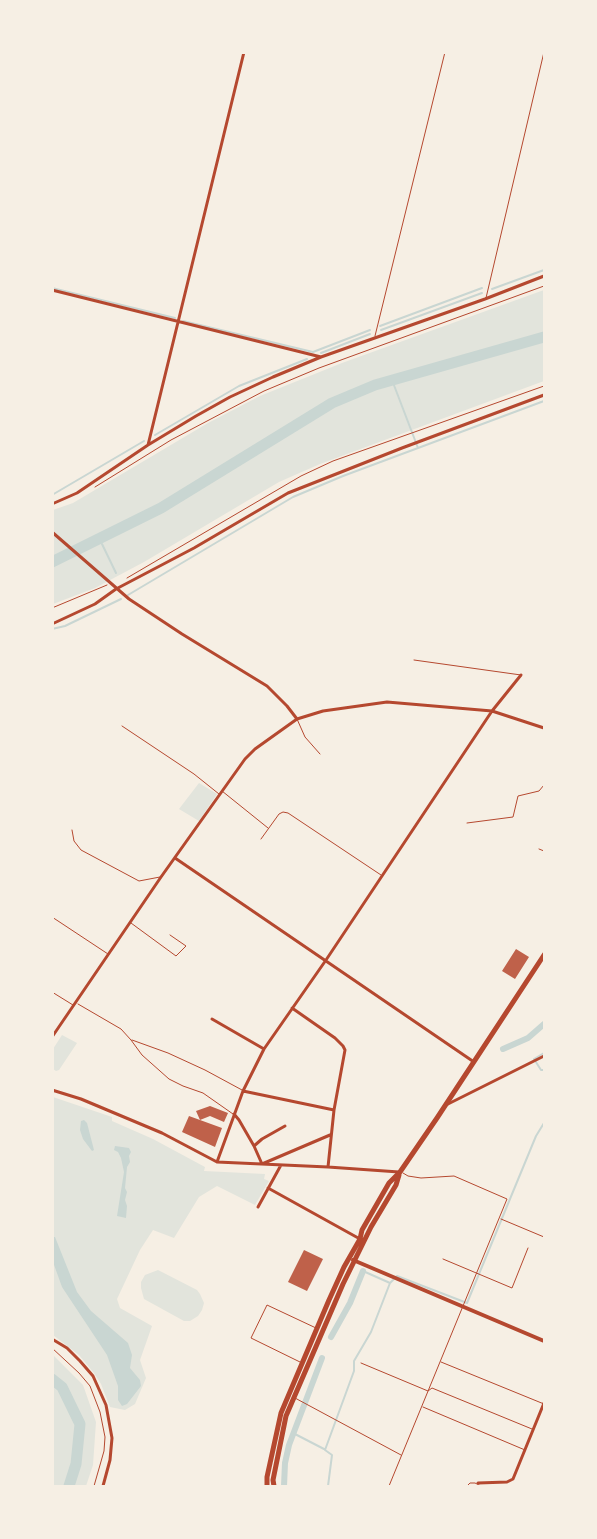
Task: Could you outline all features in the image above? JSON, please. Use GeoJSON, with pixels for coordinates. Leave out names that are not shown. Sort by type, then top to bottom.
{"type":"FeatureCollection","features":[{"type":"Feature","properties":{"kind":"main road"},"geometry":{"type":"LineString","coordinates":[[274,1486],[273,1480],[286,1416],[355,1261],[363,1240],[362,1230],[389,1183],[400,1172],[446,1105],[544,955]]}},
{"type":"Feature","properties":{"kind":"main road"},"geometry":{"type":"LineString","coordinates":[[267,1486],[267,1477],[280,1413],[349,1258],[363,1240]]}},
{"type":"Feature","properties":{"kind":"street"},"geometry":{"type":"LineString","coordinates":[[148,445],[244,52]]}},
{"type":"Feature","properties":{"kind":"street"},"geometry":{"type":"LineString","coordinates":[[52,504],[77,492],[148,445],[230,397],[272,377],[544,276]]}},
{"type":"Feature","properties":{"kind":"street"},"geometry":{"type":"LineString","coordinates":[[52,290],[321,358]]}},
{"type":"Feature","properties":{"kind":"street"},"geometry":{"type":"LineString","coordinates":[[52,624],[95,604],[116,589],[194,548],[288,494],[544,395]]}},
{"type":"Feature","properties":{"kind":"street"},"geometry":{"type":"LineString","coordinates":[[52,532],[116,589],[174,629],[267,686],[297,719]]}},
{"type":"Feature","properties":{"kind":"street"},"geometry":{"type":"LineString","coordinates":[[217,1162],[242,1091],[264,1049],[326,960],[492,711],[521,675]]}},
{"type":"Feature","properties":{"kind":"street"},"geometry":{"type":"LineString","coordinates":[[52,1037],[221,792],[255,748],[297,719],[323,711],[387,702],[492,711],[544,728]]}},
{"type":"Feature","properties":{"kind":"street"},"geometry":{"type":"LineString","coordinates":[[176,858],[474,1062]]}},
{"type":"Feature","properties":{"kind":"street"},"geometry":{"type":"LineString","coordinates":[[292,1008],[335,1038],[345,1050],[334,1110],[328,1167]]}},
{"type":"Feature","properties":{"kind":"street"},"geometry":{"type":"LineString","coordinates":[[212,1019],[264,1049]]}},
{"type":"Feature","properties":{"kind":"street"},"geometry":{"type":"LineString","coordinates":[[446,1105],[544,1056]]}},
{"type":"Feature","properties":{"kind":"street"},"geometry":{"type":"LineString","coordinates":[[52,1090],[81,1099],[162,1133],[217,1162],[400,1172]]}},
{"type":"Feature","properties":{"kind":"street"},"geometry":{"type":"LineString","coordinates":[[242,1091],[334,1110]]}},
{"type":"Feature","properties":{"kind":"street"},"geometry":{"type":"LineString","coordinates":[[234,1114],[254,1146],[262,1164]]}},
{"type":"Feature","properties":{"kind":"street"},"geometry":{"type":"LineString","coordinates":[[254,1146],[262,1139],[285,1126]]}},
{"type":"Feature","properties":{"kind":"street"},"geometry":{"type":"LineString","coordinates":[[262,1164],[331,1135]]}},
{"type":"Feature","properties":{"kind":"street"},"geometry":{"type":"LineString","coordinates":[[258,1207],[281,1165]]}},
{"type":"Feature","properties":{"kind":"street"},"geometry":{"type":"LineString","coordinates":[[268,1188],[363,1240]]}},
{"type":"Feature","properties":{"kind":"street"},"geometry":{"type":"LineString","coordinates":[[349,1258],[462,1308],[544,1341]]}},
{"type":"Feature","properties":{"kind":"street"},"geometry":{"type":"LineString","coordinates":[[52,1339],[73,1355],[93,1376],[106,1405],[112,1438],[110,1460],[103,1486]]}},
{"type":"Feature","properties":{"kind":"street"},"geometry":{"type":"LineString","coordinates":[[479,1485],[507,1482],[513,1479],[544,1404]]}},
{"type":"Feature","properties":{"kind":"lane"},"geometry":{"type":"LineString","coordinates":[[374,339],[444,52]]}},
{"type":"Feature","properties":{"kind":"lane"},"geometry":{"type":"LineString","coordinates":[[486,299],[544,52]]}},
{"type":"Feature","properties":{"kind":"lane"},"geometry":{"type":"LineString","coordinates":[[414,660],[521,675]]}},
{"type":"Feature","properties":{"kind":"lane"},"geometry":{"type":"LineString","coordinates":[[297,719],[305,737],[320,754]]}},
{"type":"Feature","properties":{"kind":"lane"},"geometry":{"type":"LineString","coordinates":[[122,726],[221,792],[268,828]]}},
{"type":"Feature","properties":{"kind":"lane"},"geometry":{"type":"LineString","coordinates":[[261,839],[279,814],[288,813],[382,876]]}},
{"type":"Feature","properties":{"kind":"lane"},"geometry":{"type":"LineString","coordinates":[[72,830],[74,841],[81,850],[138,881],[162,877]]}},
{"type":"Feature","properties":{"kind":"lane"},"geometry":{"type":"LineString","coordinates":[[539,849],[544,851]]}},
{"type":"Feature","properties":{"kind":"lane"},"geometry":{"type":"LineString","coordinates":[[52,917],[108,954]]}},
{"type":"Feature","properties":{"kind":"lane"},"geometry":{"type":"LineString","coordinates":[[130,923],[176,956],[186,946],[170,935]]}},
{"type":"Feature","properties":{"kind":"lane"},"geometry":{"type":"LineString","coordinates":[[52,992],[121,1030],[132,1040],[142,1055],[168,1079],[203,1093],[234,1114]]}},
{"type":"Feature","properties":{"kind":"lane"},"geometry":{"type":"LineString","coordinates":[[132,1040],[198,1067],[242,1091]]}},
{"type":"Feature","properties":{"kind":"lane"},"geometry":{"type":"LineString","coordinates":[[389,1486],[507,1199],[454,1176],[421,1178],[408,1176],[400,1172]]}},
{"type":"Feature","properties":{"kind":"lane"},"geometry":{"type":"LineString","coordinates":[[500,1218],[544,1237]]}},
{"type":"Feature","properties":{"kind":"lane"},"geometry":{"type":"LineString","coordinates":[[443,1259],[512,1288],[528,1248]]}},
{"type":"Feature","properties":{"kind":"lane"},"geometry":{"type":"LineString","coordinates":[[302,1363],[251,1338],[267,1305],[317,1329]]}},
{"type":"Feature","properties":{"kind":"lane"},"geometry":{"type":"LineString","coordinates":[[440,1362],[544,1404]]}},
{"type":"Feature","properties":{"kind":"lane"},"geometry":{"type":"LineString","coordinates":[[361,1363],[428,1391]]}},
{"type":"Feature","properties":{"kind":"lane"},"geometry":{"type":"LineString","coordinates":[[428,1391],[432,1388],[533,1430]]}},
{"type":"Feature","properties":{"kind":"lane"},"geometry":{"type":"LineString","coordinates":[[294,1398],[402,1456]]}},
{"type":"Feature","properties":{"kind":"lane"},"geometry":{"type":"LineString","coordinates":[[422,1406],[525,1451]]}},
{"type":"Feature","properties":{"kind":"lane"},"geometry":{"type":"LineString","coordinates":[[467,1486],[470,1483],[479,1485]]}},
{"type":"Feature","properties":{"kind":"path"},"geometry":{"type":"LineString","coordinates":[[93,488],[171,440],[264,391],[319,368],[544,286]]}},
{"type":"Feature","properties":{"kind":"path"},"geometry":{"type":"LineString","coordinates":[[52,608],[111,583]]}},
{"type":"Feature","properties":{"kind":"path"},"geometry":{"type":"LineString","coordinates":[[467,823],[513,816],[518,796],[539,791],[544,785]]}},
{"type":"Feature","properties":{"kind":"path"},"geometry":{"type":"LineString","coordinates":[[52,1348],[90,1386],[100,1412],[105,1437],[104,1451],[94,1486]]}},
{"type":"Feature","properties":{"kind":"shaded area"},"geometry":{"type":"Polygon","coordinates":[[[544,290],[544,381],[320,464],[279,482],[144,562],[95,588],[53,604],[53,510],[73,503],[208,423],[260,396],[342,363],[544,290]]]}},
{"type":"Feature","properties":{"kind":"shaded area"},"geometry":{"type":"Polygon","coordinates":[[[199,783],[217,794],[199,821],[179,809],[199,783]]]}},
{"type":"Feature","properties":{"kind":"shaded area"},"geometry":{"type":"Polygon","coordinates":[[[62,1035],[77,1043],[59,1070],[56,1071],[53,1069],[53,1049],[62,1035]]]}},
{"type":"Feature","properties":{"kind":"shaded area"},"geometry":{"type":"Polygon","coordinates":[[[53,1097],[112,1117],[112,1121],[153,1139],[205,1167],[204,1171],[265,1174],[264,1179],[269,1181],[255,1205],[217,1186],[199,1197],[174,1238],[153,1230],[140,1250],[117,1299],[120,1308],[152,1326],[140,1360],[146,1378],[135,1404],[125,1410],[110,1407],[101,1384],[94,1373],[79,1355],[53,1335],[53,1097]]]}},
{"type":"Feature","properties":{"kind":"shaded area"},"geometry":{"type":"Polygon","coordinates":[[[84,1120],[87,1123],[94,1150],[92,1151],[83,1139],[80,1130],[81,1121],[84,1120]]]}},
{"type":"Feature","properties":{"kind":"shaded area"},"geometry":{"type":"Polygon","coordinates":[[[115,1146],[129,1148],[131,1152],[125,1188],[127,1192],[125,1200],[127,1206],[126,1218],[117,1216],[124,1172],[121,1158],[118,1152],[114,1150],[115,1146]]]}},
{"type":"Feature","properties":{"kind":"shaded area"},"geometry":{"type":"Polygon","coordinates":[[[53,1237],[55,1237],[77,1292],[91,1311],[128,1343],[132,1355],[130,1368],[140,1380],[141,1386],[127,1404],[122,1406],[118,1400],[118,1386],[107,1355],[62,1287],[53,1262],[53,1237]]]}},
{"type":"Feature","properties":{"kind":"shaded area"},"geometry":{"type":"Polygon","coordinates":[[[158,1270],[197,1290],[204,1303],[198,1316],[190,1321],[184,1321],[144,1299],[141,1282],[145,1275],[158,1270]]]}},
{"type":"Feature","properties":{"kind":"shaded area"},"geometry":{"type":"Polygon","coordinates":[[[53,1355],[83,1385],[96,1422],[93,1465],[86,1486],[53,1486],[53,1355]]]}},
{"type":"Feature","properties":{"kind":"building"},"geometry":{"type":"Polygon","coordinates":[[[516,949],[529,957],[515,979],[502,971],[516,949]]]}},
{"type":"Feature","properties":{"kind":"building"},"geometry":{"type":"Polygon","coordinates":[[[210,1106],[228,1113],[224,1122],[210,1116],[200,1120],[196,1111],[210,1106]]]}},
{"type":"Feature","properties":{"kind":"building"},"geometry":{"type":"Polygon","coordinates":[[[189,1116],[222,1128],[215,1147],[182,1132],[189,1116]]]}},
{"type":"Feature","properties":{"kind":"building"},"geometry":{"type":"Polygon","coordinates":[[[304,1250],[323,1259],[307,1291],[288,1282],[304,1250]]]}},
{"type":"Feature","properties":{"kind":"waterway"},"geometry":{"type":"LineString","coordinates":[[492,289],[544,270]]}},
{"type":"Feature","properties":{"kind":"waterway"},"geometry":{"type":"LineString","coordinates":[[52,288],[175,318]]}},
{"type":"Feature","properties":{"kind":"waterway"},"geometry":{"type":"LineString","coordinates":[[380,326],[482,288]]}},
{"type":"Feature","properties":{"kind":"waterway"},"geometry":{"type":"LineString","coordinates":[[381,330],[482,293]]}},
{"type":"Feature","properties":{"kind":"waterway"},"geometry":{"type":"LineString","coordinates":[[183,321],[313,352],[370,330]]}},
{"type":"Feature","properties":{"kind":"waterway"},"geometry":{"type":"LineString","coordinates":[[321,353],[370,334]]}},
{"type":"Feature","properties":{"kind":"waterway"},"geometry":{"type":"LineString","coordinates":[[52,562],[161,508],[332,403],[375,385],[544,337]]}},
{"type":"Feature","properties":{"kind":"waterway"},"geometry":{"type":"LineString","coordinates":[[155,435],[239,386],[307,359]]}},
{"type":"Feature","properties":{"kind":"waterway"},"geometry":{"type":"LineString","coordinates":[[392,380],[418,448]]}},
{"type":"Feature","properties":{"kind":"waterway"},"geometry":{"type":"LineString","coordinates":[[128,595],[293,497],[343,476],[544,401]]}},
{"type":"Feature","properties":{"kind":"waterway"},"geometry":{"type":"LineString","coordinates":[[52,495],[144,441]]}},
{"type":"Feature","properties":{"kind":"waterway"},"geometry":{"type":"LineString","coordinates":[[102,544],[116,573]]}},
{"type":"Feature","properties":{"kind":"waterway"},"geometry":{"type":"LineString","coordinates":[[52,629],[65,626],[121,599]]}},
{"type":"Feature","properties":{"kind":"waterway"},"geometry":{"type":"LineString","coordinates":[[503,1049],[528,1038],[544,1024]]}},
{"type":"Feature","properties":{"kind":"waterway"},"geometry":{"type":"LineString","coordinates":[[544,1053],[534,1059],[541,1070],[544,1070]]}},
{"type":"Feature","properties":{"kind":"waterway"},"geometry":{"type":"LineString","coordinates":[[328,1486],[332,1455],[325,1450],[354,1371],[354,1361],[371,1332],[390,1283],[397,1276],[467,1303],[536,1136],[544,1123]]}},
{"type":"Feature","properties":{"kind":"waterway"},"geometry":{"type":"LineString","coordinates":[[363,1271],[390,1283]]}},
{"type":"Feature","properties":{"kind":"waterway"},"geometry":{"type":"LineString","coordinates":[[331,1337],[350,1303],[363,1271]]}},
{"type":"Feature","properties":{"kind":"waterway"},"geometry":{"type":"LineString","coordinates":[[284,1486],[285,1463],[289,1445],[322,1358]]}},
{"type":"Feature","properties":{"kind":"waterway"},"geometry":{"type":"LineString","coordinates":[[52,1379],[62,1387],[80,1424],[76,1464],[69,1486]]}},
{"type":"Feature","properties":{"kind":"waterway"},"geometry":{"type":"LineString","coordinates":[[293,1433],[324,1449]]}}]}
